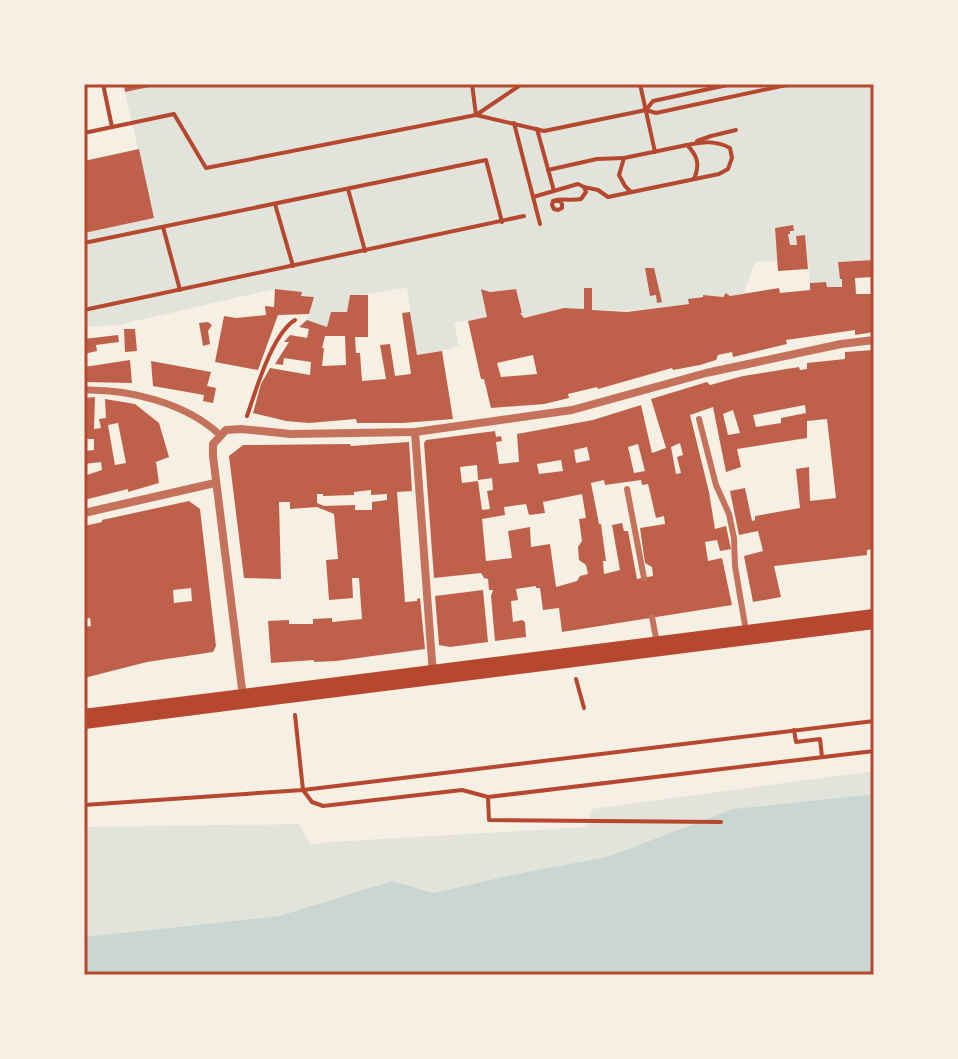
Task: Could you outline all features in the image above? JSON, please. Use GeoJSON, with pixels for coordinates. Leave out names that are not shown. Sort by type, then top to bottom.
{"type":"FeatureCollection","features":[{"type":"Feature","properties":{"kind":"main road"},"geometry":{"type":"LineString","coordinates":[[84,719],[874,619]]}},
{"type":"Feature","properties":{"kind":"street"},"geometry":{"type":"LineString","coordinates":[[243,698],[215,483],[213,444],[226,430],[291,434],[415,432],[572,410],[706,373],[841,344],[874,340]]}},
{"type":"Feature","properties":{"kind":"street"},"geometry":{"type":"LineString","coordinates":[[84,390],[130,393],[188,412],[220,435]]}},
{"type":"Feature","properties":{"kind":"street"},"geometry":{"type":"LineString","coordinates":[[415,432],[433,675]]}},
{"type":"Feature","properties":{"kind":"street"},"geometry":{"type":"LineString","coordinates":[[84,513],[215,483]]}},
{"type":"Feature","properties":{"kind":"lane"},"geometry":{"type":"LineString","coordinates":[[699,419],[716,485],[732,526],[735,566],[747,635]]}},
{"type":"Feature","properties":{"kind":"lane"},"geometry":{"type":"LineString","coordinates":[[627,489],[644,578]]}},
{"type":"Feature","properties":{"kind":"lane"},"geometry":{"type":"LineString","coordinates":[[652,617],[657,646]]}},
{"type":"Feature","properties":{"kind":"path"},"geometry":{"type":"LineString","coordinates":[[103,84],[112,127]]}},
{"type":"Feature","properties":{"kind":"path"},"geometry":{"type":"LineString","coordinates":[[472,84],[476,115]]}},
{"type":"Feature","properties":{"kind":"path"},"geometry":{"type":"LineString","coordinates":[[84,133],[174,114],[206,168],[476,115],[522,84]]}},
{"type":"Feature","properties":{"kind":"path"},"geometry":{"type":"LineString","coordinates":[[640,84],[655,152]]}},
{"type":"Feature","properties":{"kind":"path"},"geometry":{"type":"LineString","coordinates":[[646,110],[653,101],[732,84]]}},
{"type":"Feature","properties":{"kind":"path"},"geometry":{"type":"LineString","coordinates":[[476,115],[544,131],[646,110],[656,113],[791,84]]}},
{"type":"Feature","properties":{"kind":"path"},"geometry":{"type":"LineString","coordinates":[[514,123],[540,224]]}},
{"type":"Feature","properties":{"kind":"path"},"geometry":{"type":"LineString","coordinates":[[537,129],[554,191]]}},
{"type":"Feature","properties":{"kind":"path"},"geometry":{"type":"LineString","coordinates":[[687,145],[736,130]]}},
{"type":"Feature","properties":{"kind":"path"},"geometry":{"type":"LineString","coordinates":[[533,197],[578,184],[598,190],[608,197],[719,174],[728,169],[732,158],[730,148],[707,142],[548,170]]}},
{"type":"Feature","properties":{"kind":"path"},"geometry":{"type":"LineString","coordinates":[[687,145],[698,161],[694,179]]}},
{"type":"Feature","properties":{"kind":"path"},"geometry":{"type":"LineString","coordinates":[[624,158],[619,175],[631,192]]}},
{"type":"Feature","properties":{"kind":"path"},"geometry":{"type":"LineString","coordinates":[[84,243],[486,160],[502,222]]}},
{"type":"Feature","properties":{"kind":"path"},"geometry":{"type":"LineString","coordinates":[[552,205],[553,201],[560,201],[562,208],[558,210],[554,209],[553,201],[581,199],[586,192],[584,187]]}},
{"type":"Feature","properties":{"kind":"path"},"geometry":{"type":"LineString","coordinates":[[348,189],[365,251]]}},
{"type":"Feature","properties":{"kind":"path"},"geometry":{"type":"LineString","coordinates":[[275,204],[293,266]]}},
{"type":"Feature","properties":{"kind":"path"},"geometry":{"type":"LineString","coordinates":[[84,310],[524,216]]}},
{"type":"Feature","properties":{"kind":"path"},"geometry":{"type":"LineString","coordinates":[[163,227],[180,290]]}},
{"type":"Feature","properties":{"kind":"path"},"geometry":{"type":"LineString","coordinates":[[241,429],[269,357],[287,325],[295,320]]}},
{"type":"Feature","properties":{"kind":"path"},"geometry":{"type":"LineString","coordinates":[[575,676],[584,708]]}},
{"type":"Feature","properties":{"kind":"path"},"geometry":{"type":"LineString","coordinates":[[295,716],[303,790],[312,802],[323,806],[462,790],[488,797],[874,751]]}},
{"type":"Feature","properties":{"kind":"path"},"geometry":{"type":"LineString","coordinates":[[84,805],[303,790],[874,721]]}},
{"type":"Feature","properties":{"kind":"path"},"geometry":{"type":"LineString","coordinates":[[794,730],[796,742],[820,739],[822,757]]}},
{"type":"Feature","properties":{"kind":"path"},"geometry":{"type":"LineString","coordinates":[[488,797],[489,820],[721,822]]}},
{"type":"Feature","properties":{"kind":"shaded area"},"geometry":{"type":"Polygon","coordinates":[[[166,84],[874,84],[874,260],[838,262],[842,287],[827,287],[825,282],[810,283],[805,235],[797,236],[797,245],[790,245],[788,234],[794,231],[793,226],[775,229],[778,261],[755,262],[744,293],[730,296],[726,293],[723,297],[704,295],[689,299],[689,303],[653,309],[592,310],[592,288],[584,288],[584,309],[564,308],[524,318],[520,313],[516,289],[490,292],[482,289],[487,317],[454,323],[459,345],[417,355],[407,288],[350,295],[347,312],[331,312],[327,327],[307,320],[314,297],[275,289],[118,325],[84,327],[84,233],[154,218],[125,92],[166,84]]]}},
{"type":"Feature","properties":{"kind":"shaded area"},"geometry":{"type":"Polygon","coordinates":[[[874,771],[874,794],[733,809],[607,857],[434,893],[392,881],[279,916],[84,937],[84,827],[299,824],[311,845],[587,827],[592,809],[874,771]]]}},
{"type":"Feature","properties":{"kind":"shaded area"},"geometry":{"type":"Polygon","coordinates":[[[874,794],[874,975],[84,975],[84,937],[279,916],[392,881],[434,893],[607,857],[733,809],[874,794]]]}},
{"type":"Feature","properties":{"kind":"building"},"geometry":{"type":"Polygon","coordinates":[[[124,84],[159,84],[159,85],[125,92],[124,84]]]}},
{"type":"Feature","properties":{"kind":"building"},"geometry":{"type":"Polygon","coordinates":[[[139,149],[154,218],[84,233],[84,161],[139,149]]]}},
{"type":"Feature","properties":{"kind":"building"},"geometry":{"type":"Polygon","coordinates":[[[793,225],[794,231],[788,234],[790,245],[797,245],[796,236],[805,235],[808,269],[778,271],[775,228],[793,225]]]}},
{"type":"Feature","properties":{"kind":"building"},"geometry":{"type":"Polygon","coordinates":[[[874,260],[874,277],[855,278],[856,294],[874,294],[874,332],[855,335],[855,330],[786,340],[787,344],[733,357],[732,352],[718,355],[716,360],[700,365],[672,368],[598,389],[568,394],[569,398],[544,404],[491,408],[468,321],[487,317],[481,289],[490,292],[516,289],[520,313],[524,318],[564,308],[584,309],[584,288],[592,288],[592,310],[627,312],[689,304],[688,299],[703,295],[723,297],[726,293],[730,296],[779,288],[780,293],[810,290],[810,283],[826,282],[827,287],[842,287],[838,262],[874,260]],[[533,355],[497,363],[501,377],[537,374],[533,355]]]}},
{"type":"Feature","properties":{"kind":"building"},"geometry":{"type":"Polygon","coordinates":[[[645,268],[654,268],[662,302],[657,303],[656,295],[650,296],[645,268]]]}},
{"type":"Feature","properties":{"kind":"building"},"geometry":{"type":"Polygon","coordinates":[[[275,289],[302,292],[301,296],[314,297],[309,314],[278,315],[258,370],[215,362],[224,316],[266,315],[265,306],[274,307],[275,289]]]}},
{"type":"Feature","properties":{"kind":"building"},"geometry":{"type":"Polygon","coordinates":[[[350,295],[368,295],[368,337],[355,337],[356,353],[360,353],[362,381],[386,379],[380,345],[390,344],[395,376],[411,374],[402,313],[410,312],[417,355],[442,351],[453,419],[357,423],[356,419],[309,423],[253,413],[261,384],[270,368],[310,375],[311,362],[284,358],[283,365],[275,364],[290,335],[307,338],[309,329],[299,327],[307,320],[327,327],[331,312],[347,312],[350,295]],[[325,336],[322,366],[346,365],[345,336],[325,336]]]}},
{"type":"Feature","properties":{"kind":"building"},"geometry":{"type":"Polygon","coordinates":[[[199,323],[212,325],[208,331],[210,344],[203,346],[199,323]]]}},
{"type":"Feature","properties":{"kind":"building"},"geometry":{"type":"Polygon","coordinates":[[[124,329],[135,329],[137,351],[125,352],[124,329]]]}},
{"type":"Feature","properties":{"kind":"building"},"geometry":{"type":"Polygon","coordinates":[[[118,335],[119,342],[96,345],[97,351],[84,354],[84,339],[118,335]]]}},
{"type":"Feature","properties":{"kind":"building"},"geometry":{"type":"Polygon","coordinates":[[[874,350],[874,549],[867,550],[867,555],[774,566],[781,597],[753,602],[744,556],[763,551],[758,531],[739,535],[730,491],[745,488],[752,521],[755,516],[800,508],[796,469],[809,467],[810,501],[836,498],[827,419],[807,421],[807,438],[737,449],[741,467],[726,472],[713,407],[690,415],[715,529],[726,526],[731,549],[720,551],[717,540],[705,542],[708,561],[722,558],[732,605],[562,632],[559,608],[543,610],[540,588],[516,589],[518,600],[511,601],[513,622],[525,622],[526,637],[495,641],[493,590],[489,590],[488,579],[481,573],[434,578],[426,440],[495,431],[496,437],[501,436],[502,441],[496,442],[499,464],[519,462],[517,434],[593,420],[641,405],[652,453],[666,448],[651,399],[707,382],[710,385],[743,376],[799,367],[800,370],[807,369],[807,363],[845,359],[845,352],[874,350]],[[805,405],[753,415],[756,427],[781,423],[781,418],[806,413],[805,405]],[[733,410],[723,414],[728,435],[740,433],[733,410]],[[680,443],[671,447],[676,474],[681,473],[677,457],[683,455],[680,443]],[[638,444],[628,447],[634,473],[645,471],[638,444]],[[587,447],[574,450],[576,463],[590,460],[587,447]],[[561,460],[537,464],[539,474],[563,471],[561,460]],[[477,465],[460,467],[462,483],[478,481],[482,510],[490,509],[487,491],[493,490],[492,478],[478,480],[477,465]],[[604,480],[591,483],[606,561],[603,561],[604,574],[620,570],[612,525],[622,523],[624,531],[628,531],[637,579],[653,576],[652,567],[645,563],[640,528],[665,524],[664,516],[656,518],[648,484],[642,485],[641,480],[605,485],[604,480]],[[582,494],[543,502],[545,513],[529,515],[526,504],[504,507],[505,515],[482,519],[486,561],[512,558],[508,531],[530,527],[531,547],[550,544],[556,587],[588,574],[586,565],[579,560],[578,547],[582,541],[579,519],[586,518],[582,494]]]}},
{"type":"Feature","properties":{"kind":"building"},"geometry":{"type":"Polygon","coordinates":[[[130,360],[132,383],[84,382],[84,367],[130,360]]]}},
{"type":"Feature","properties":{"kind":"building"},"geometry":{"type":"Polygon","coordinates":[[[151,361],[211,372],[207,386],[216,388],[213,403],[203,401],[204,395],[153,386],[151,361]]]}},
{"type":"Feature","properties":{"kind":"building"},"geometry":{"type":"Polygon","coordinates":[[[95,397],[94,429],[101,428],[99,419],[106,418],[105,399],[135,404],[159,423],[169,457],[156,462],[159,483],[84,500],[84,476],[102,470],[101,462],[84,464],[84,451],[94,450],[94,439],[84,439],[84,398],[95,397]],[[118,423],[108,425],[115,465],[126,463],[118,423]]]}},
{"type":"Feature","properties":{"kind":"building"},"geometry":{"type":"Polygon","coordinates":[[[409,442],[412,491],[397,492],[405,602],[420,598],[425,649],[336,661],[271,663],[268,621],[313,624],[313,619],[332,618],[332,622],[362,619],[359,578],[352,578],[353,598],[329,600],[326,560],[338,559],[334,514],[317,507],[290,509],[290,502],[279,502],[281,579],[244,578],[229,456],[243,445],[351,446],[409,442]],[[371,490],[354,492],[354,495],[317,494],[317,503],[324,506],[355,505],[355,510],[372,510],[372,502],[387,500],[387,494],[371,495],[371,490]]]}},
{"type":"Feature","properties":{"kind":"building"},"geometry":{"type":"Polygon","coordinates":[[[189,501],[200,509],[216,646],[213,652],[147,662],[84,678],[84,627],[91,626],[90,618],[84,619],[84,526],[189,501]],[[191,588],[173,590],[174,603],[192,601],[191,588]]]}},
{"type":"Feature","properties":{"kind":"building"},"geometry":{"type":"Polygon","coordinates":[[[483,590],[488,642],[450,647],[439,645],[435,596],[483,590]]]}}]}
